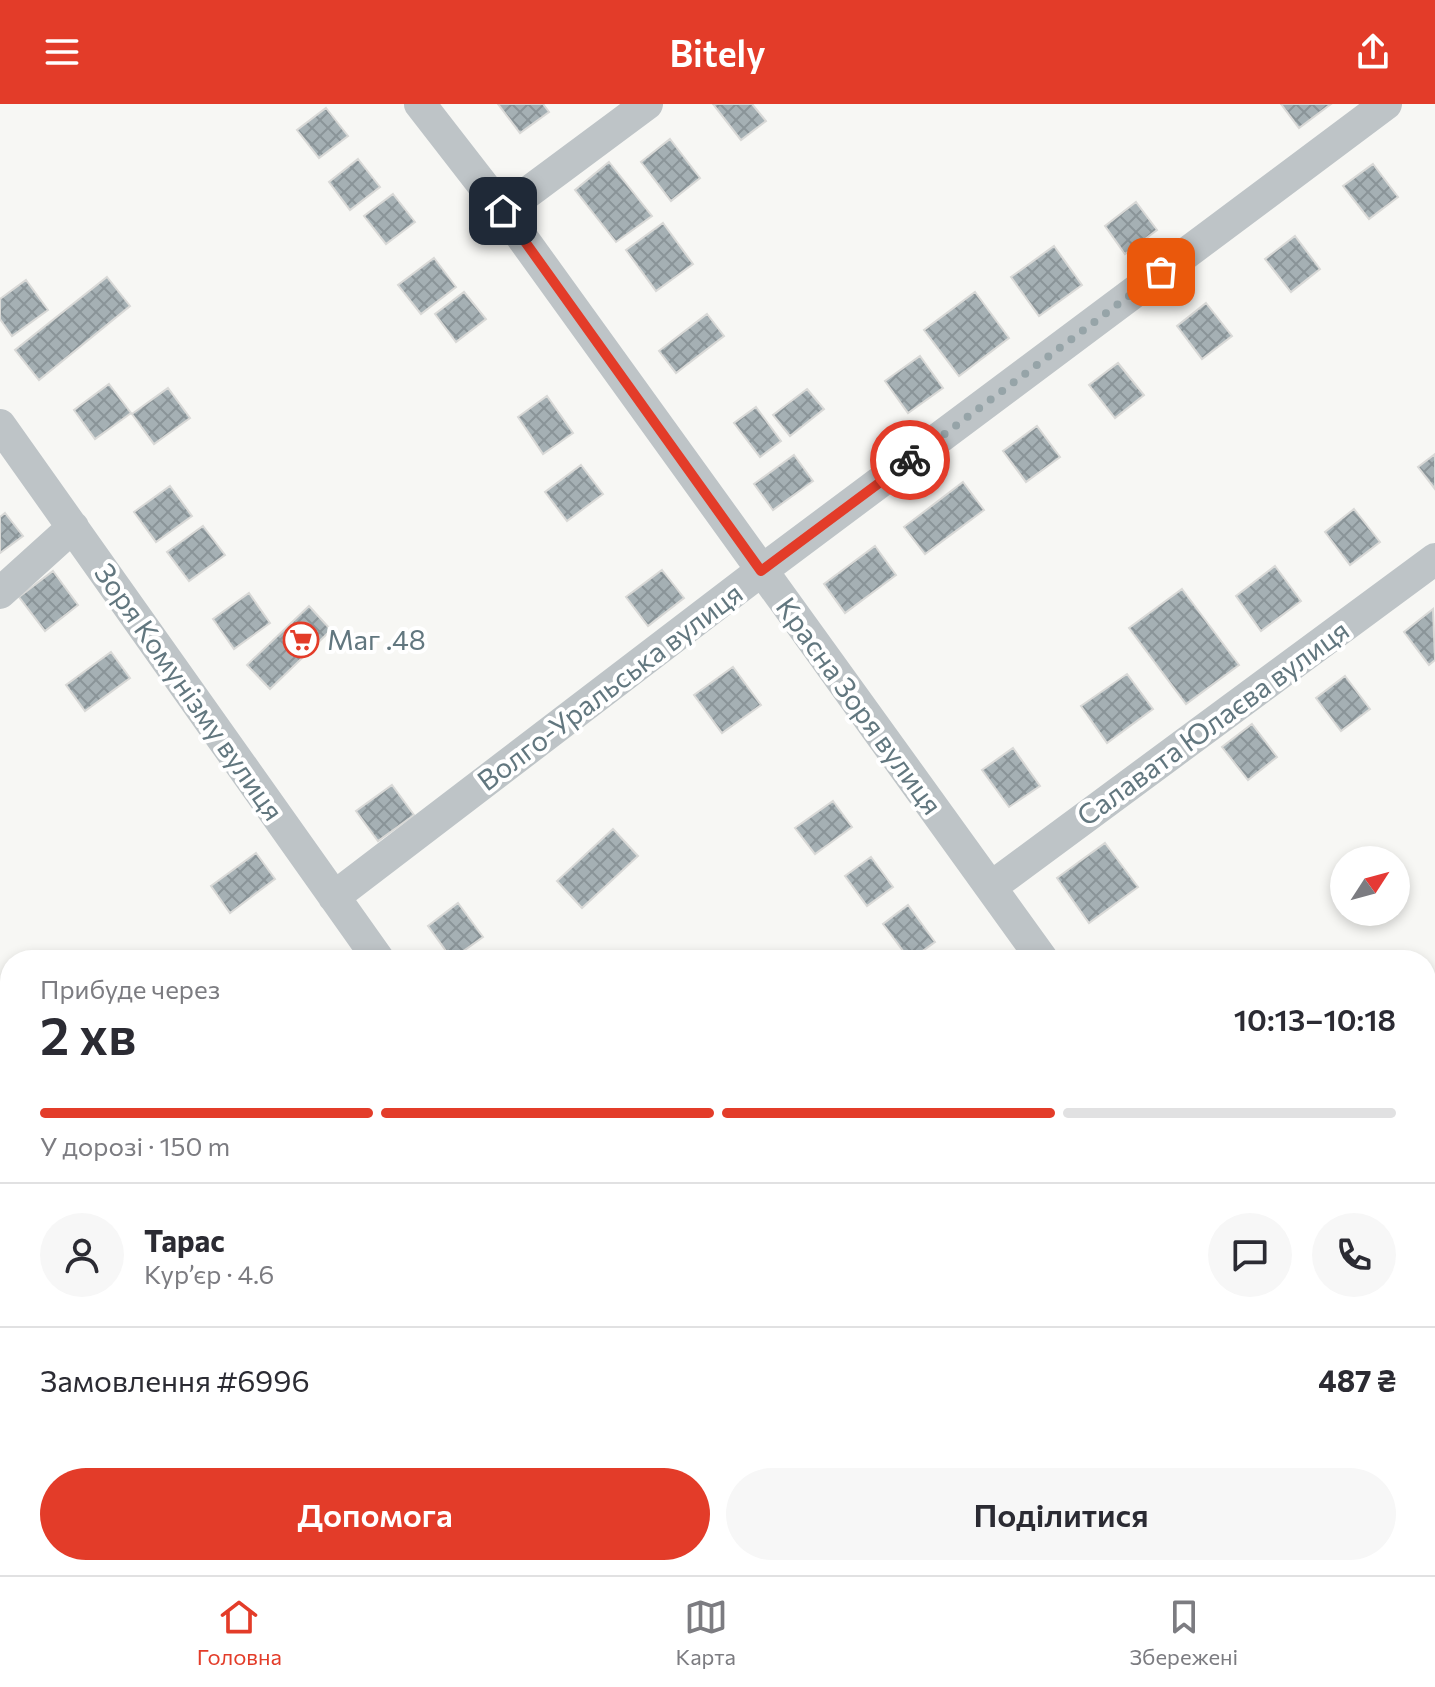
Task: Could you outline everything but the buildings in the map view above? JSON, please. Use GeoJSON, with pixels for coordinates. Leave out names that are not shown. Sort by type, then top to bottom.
{"type":"FeatureCollection","features":[{"type":"Feature","properties":{"kind":"street","name":"Красна Зоря вулиця"},"geometry":{"type":"LineString","coordinates":[[420,104],[503,211],[1036,950]]}},
{"type":"Feature","properties":{"kind":"street"},"geometry":{"type":"LineString","coordinates":[[503,211],[647,104]]}},
{"type":"Feature","properties":{"kind":"street","name":"Волго-Уральська вулиця"},"geometry":{"type":"LineString","coordinates":[[334,897],[761,571],[1386,104]]}},
{"type":"Feature","properties":{"kind":"street","name":"Зоря Комунізму вулиця"},"geometry":{"type":"LineString","coordinates":[[0,425],[372,950]]}},
{"type":"Feature","properties":{"kind":"street"},"geometry":{"type":"LineString","coordinates":[[0,593],[73,527]]}},
{"type":"Feature","properties":{"kind":"street","name":"Салавата Юлаєва вулиця"},"geometry":{"type":"LineString","coordinates":[[991,887],[1435,559]]}},
{"type":"Feature","properties":{"kind":"way so far"},"geometry":{"type":"LineString","coordinates":[[910,460],[1161,272]]}},
{"type":"Feature","properties":{"kind":"place","name":"Маг .48"},"geometry":{"type":"Point","coordinates":[301,640]}},
{"type":"Feature","properties":{"kind":"route"},"geometry":{"type":"LineString","coordinates":[[503,211],[761,571],[910,460]]}}]}
